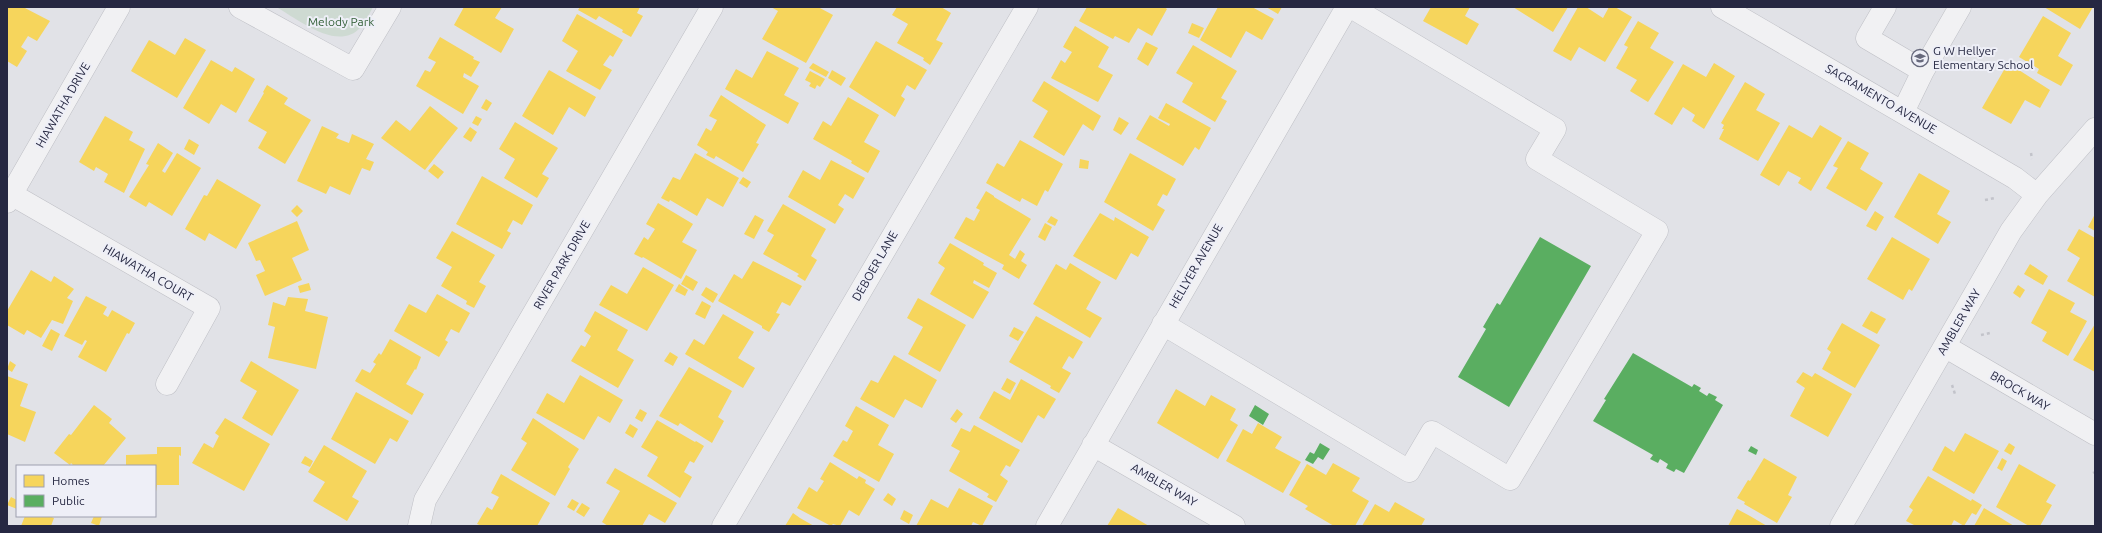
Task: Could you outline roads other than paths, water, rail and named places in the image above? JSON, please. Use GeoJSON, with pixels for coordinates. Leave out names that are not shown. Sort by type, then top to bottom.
{"type":"FeatureCollection","features":[{"type":"Feature","properties":{"kind":"street","name":"HIAWATHA DRIVE"},"geometry":{"type":"LineString","coordinates":[[9,198],[119,7]]}},
{"type":"Feature","properties":{"kind":"street"},"geometry":{"type":"LineString","coordinates":[[240,7],[353,69],[390,7]]}},
{"type":"Feature","properties":{"kind":"street","name":"RIVER PARK DRIVE"},"geometry":{"type":"LineString","coordinates":[[419,526],[425,500],[712,7]]}},
{"type":"Feature","properties":{"kind":"street","name":"DEBOER LANE"},"geometry":{"type":"LineString","coordinates":[[723,526],[1027,7]]}},
{"type":"Feature","properties":{"kind":"street","name":"HELLYER AVENUE"},"geometry":{"type":"LineString","coordinates":[[1047,526],[1347,7]]}},
{"type":"Feature","properties":{"kind":"street"},"geometry":{"type":"LineString","coordinates":[[1163,324],[1409,471],[1432,432],[1510,479],[1658,231],[1537,159],[1555,129],[1351,7]]}},
{"type":"Feature","properties":{"kind":"street","name":"SACRAMENTO AVENUE"},"geometry":{"type":"LineString","coordinates":[[1722,7],[2015,178],[2037,195]]}},
{"type":"Feature","properties":{"kind":"street"},"geometry":{"type":"LineString","coordinates":[[1885,7],[1867,38],[1923,71]]}},
{"type":"Feature","properties":{"kind":"street"},"geometry":{"type":"LineString","coordinates":[[1903,112],[1923,71],[1960,7]]}},
{"type":"Feature","properties":{"kind":"street","name":"AMBLER WAY"},"geometry":{"type":"LineString","coordinates":[[1841,526],[2011,231],[2037,195],[2095,129]]}},
{"type":"Feature","properties":{"kind":"street","name":"HIAWATHA COURT"},"geometry":{"type":"LineString","coordinates":[[9,198],[209,308],[167,384]]}},
{"type":"Feature","properties":{"kind":"street","name":"BROCK WAY"},"geometry":{"type":"LineString","coordinates":[[1946,346],[2095,434]]}},
{"type":"Feature","properties":{"kind":"street","name":"AMBLER WAY"},"geometry":{"type":"LineString","coordinates":[[1093,445],[1234,526]]}},
{"type":"Feature","properties":{"kind":"place","name":"G W Hellyer Elementary School"},"geometry":{"type":"Point","coordinates":[1920,58]}},
{"type":"Feature","properties":{"kind":"park label","name":"Melody Park"},"geometry":{"type":"Point","coordinates":[341,22]}}]}
